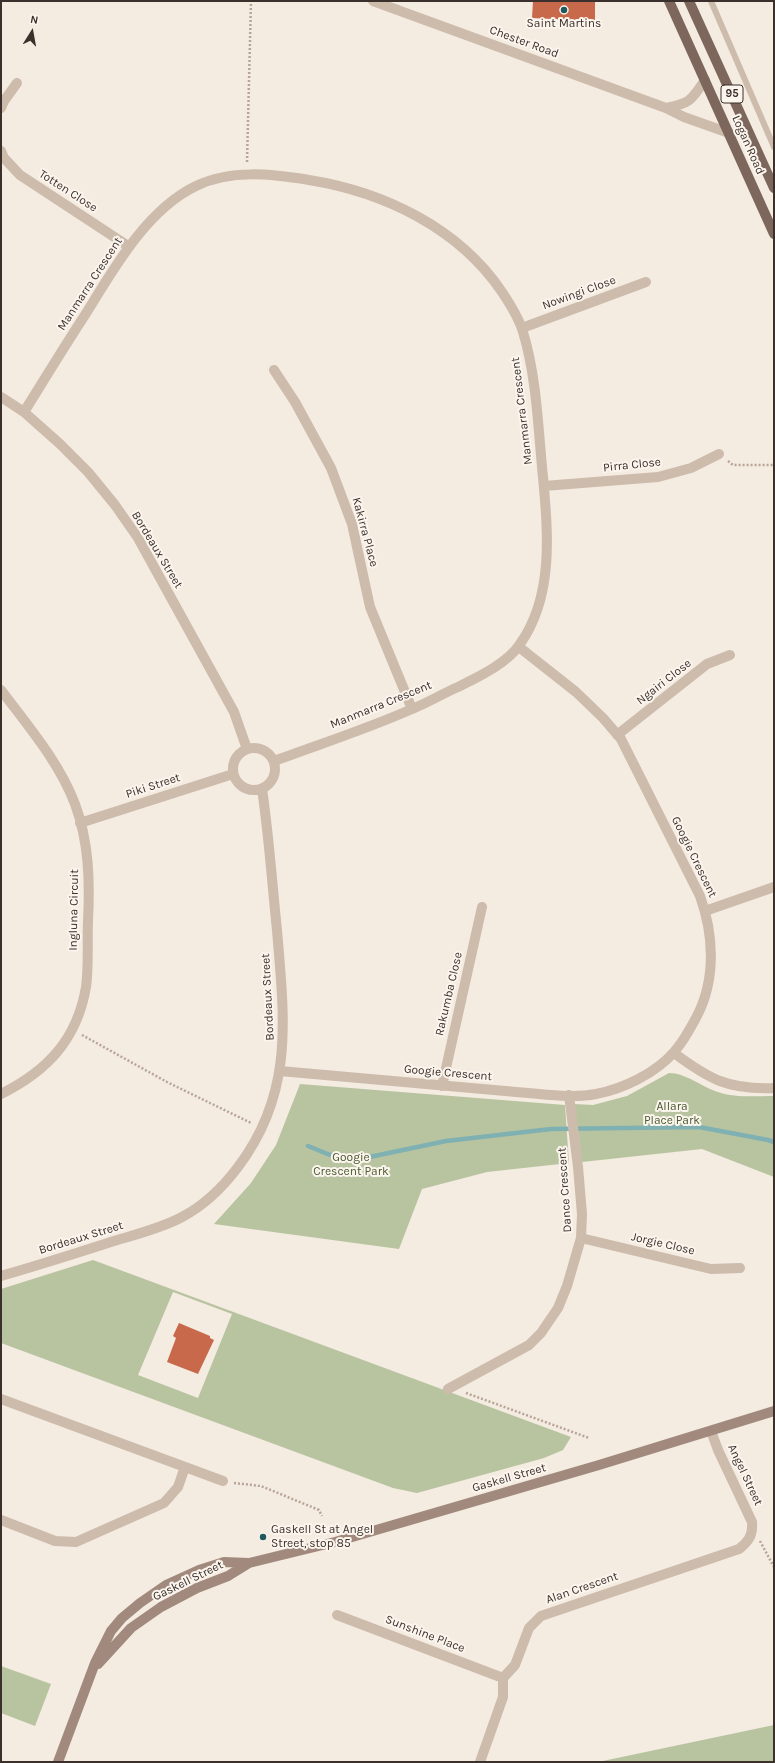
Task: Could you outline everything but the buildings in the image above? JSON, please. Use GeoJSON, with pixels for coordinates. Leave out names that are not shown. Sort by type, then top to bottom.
{"type":"FeatureCollection","features":[{"type":"Feature","properties":{"kind":"main road","name":"Logan Road"},"geometry":{"type":"LineString","coordinates":[[669,1],[774,234]]}},
{"type":"Feature","properties":{"kind":"main road","name":"Logan Road"},"geometry":{"type":"LineString","coordinates":[[689,1],[774,188]]}},
{"type":"Feature","properties":{"kind":"street","name":"Chester Road"},"geometry":{"type":"LineString","coordinates":[[373,1],[666,108],[684,117],[729,133]]}},
{"type":"Feature","properties":{"kind":"street"},"geometry":{"type":"LineString","coordinates":[[666,108],[686,104],[690,101],[705,80]]}},
{"type":"Feature","properties":{"kind":"street"},"geometry":{"type":"LineString","coordinates":[[1,108],[4,101],[17,83]]}},
{"type":"Feature","properties":{"kind":"street","name":"Totten Close"},"geometry":{"type":"LineString","coordinates":[[1,151],[4,158],[20,175],[128,246]]}},
{"type":"Feature","properties":{"kind":"street","name":"Manmarra Crescent"},"geometry":{"type":"LineString","coordinates":[[24,412],[128,246],[172,202],[196,186],[226,176],[247,174],[267,175],[329,183],[392,204],[432,224],[463,247],[492,277],[510,304],[522,328],[534,384],[544,486],[547,564],[543,595],[532,623],[519,647],[500,663],[477,677],[412,709],[274,761]]}},
{"type":"Feature","properties":{"kind":"street","name":"Nowingi Close"},"geometry":{"type":"LineString","coordinates":[[522,328],[646,282]]}},
{"type":"Feature","properties":{"kind":"street","name":"Kakirra Place"},"geometry":{"type":"LineString","coordinates":[[274,370],[295,402],[331,468],[352,524],[370,607],[412,709]]}},
{"type":"Feature","properties":{"kind":"street","name":"Bordeaux Street"},"geometry":{"type":"LineString","coordinates":[[1,397],[24,412],[60,444],[88,472],[115,505],[138,538],[234,712],[247,749]]}},
{"type":"Feature","properties":{"kind":"street","name":"Pirra Close"},"geometry":{"type":"LineString","coordinates":[[544,486],[658,476],[691,468],[719,454]]}},
{"type":"Feature","properties":{"kind":"street","name":"Googie Crescent"},"geometry":{"type":"LineString","coordinates":[[280,1071],[442,1086],[569,1095],[595,1095],[618,1088],[642,1077],[674,1053],[688,1034],[700,1010],[708,986],[711,962],[710,936],[705,911],[700,896],[621,739],[603,718],[576,692],[519,647]]}},
{"type":"Feature","properties":{"kind":"street","name":"Ngairi Close"},"geometry":{"type":"LineString","coordinates":[[617,734],[707,664],[730,655]]}},
{"type":"Feature","properties":{"kind":"street","name":"Ingluna Circuit"},"geometry":{"type":"LineString","coordinates":[[1,690],[49,754],[75,804],[85,842],[90,877],[86,979],[80,1010],[72,1029],[59,1051],[41,1070],[23,1083],[1,1094]]}},
{"type":"Feature","properties":{"kind":"street"},"geometry":{"type":"LineString","coordinates":[[253,748],[266,751],[274,761],[275,774],[272,781],[262,789],[255,791],[248,790],[241,786],[236,781],[233,774],[232,768],[237,756],[247,749],[253,748]]}},
{"type":"Feature","properties":{"kind":"street","name":"Piki Street"},"geometry":{"type":"LineString","coordinates":[[80,823],[233,774]]}},
{"type":"Feature","properties":{"kind":"street","name":"Bordeaux Street"},"geometry":{"type":"LineString","coordinates":[[1,1276],[150,1230],[182,1217],[206,1202],[228,1180],[246,1157],[262,1129],[272,1106],[280,1071],[283,1044],[283,1006],[268,831],[262,789]]}},
{"type":"Feature","properties":{"kind":"street"},"geometry":{"type":"LineString","coordinates":[[705,911],[774,887]]}},
{"type":"Feature","properties":{"kind":"street","name":"Rakumba Close"},"geometry":{"type":"LineString","coordinates":[[442,1086],[482,907]]}},
{"type":"Feature","properties":{"kind":"street"},"geometry":{"type":"LineString","coordinates":[[674,1053],[700,1072],[723,1084],[748,1089],[774,1088]]}},
{"type":"Feature","properties":{"kind":"street","name":"Dance Crescent"},"geometry":{"type":"LineString","coordinates":[[448,1389],[529,1345],[541,1333],[558,1308],[567,1286],[581,1238],[582,1214],[569,1095]]}},
{"type":"Feature","properties":{"kind":"street","name":"Jorgie Close"},"geometry":{"type":"LineString","coordinates":[[581,1238],[711,1269],[740,1268]]}},
{"type":"Feature","properties":{"kind":"street"},"geometry":{"type":"LineString","coordinates":[[1,1399],[223,1481]]}},
{"type":"Feature","properties":{"kind":"street","name":"Gaskell Street"},"geometry":{"type":"LineString","coordinates":[[58,1762],[90,1675],[102,1647],[111,1631],[122,1618],[140,1603],[166,1585],[199,1570],[224,1562],[248,1563],[343,1539],[711,1431],[774,1411]]}},
{"type":"Feature","properties":{"kind":"street","name":"Angel Street"},"geometry":{"type":"LineString","coordinates":[[711,1431],[718,1450],[745,1505],[752,1522],[753,1531]]}},
{"type":"Feature","properties":{"kind":"street"},"geometry":{"type":"LineString","coordinates":[[1,1520],[55,1541],[76,1542],[164,1503],[178,1487],[185,1467]]}},
{"type":"Feature","properties":{"kind":"street","name":"Alan Crescent"},"geometry":{"type":"LineString","coordinates":[[504,1678],[514,1665],[530,1628],[541,1616],[739,1549],[749,1541],[753,1531]]}},
{"type":"Feature","properties":{"kind":"street","name":"Gaskell Street"},"geometry":{"type":"LineString","coordinates":[[90,1675],[132,1628],[151,1614],[177,1598],[228,1576],[248,1563]]}},
{"type":"Feature","properties":{"kind":"street","name":"Sunshine Place"},"geometry":{"type":"LineString","coordinates":[[337,1615],[504,1678]]}},
{"type":"Feature","properties":{"kind":"street"},"geometry":{"type":"LineString","coordinates":[[480,1762],[503,1697],[504,1678]]}},
{"type":"Feature","properties":{"kind":"lane","name":"Logan Road"},"geometry":{"type":"LineString","coordinates":[[711,1],[774,147]]}},
{"type":"Feature","properties":{"kind":"path"},"geometry":{"type":"LineString","coordinates":[[247,174],[250,1]]}},
{"type":"Feature","properties":{"kind":"path"},"geometry":{"type":"LineString","coordinates":[[719,454],[733,464],[774,464]]}},
{"type":"Feature","properties":{"kind":"path"},"geometry":{"type":"LineString","coordinates":[[72,1029],[167,1082],[262,1129]]}},
{"type":"Feature","properties":{"kind":"path"},"geometry":{"type":"LineString","coordinates":[[448,1389],[470,1394],[589,1438]]}},
{"type":"Feature","properties":{"kind":"path"},"geometry":{"type":"LineString","coordinates":[[223,1481],[261,1486],[319,1510],[322,1516]]}},
{"type":"Feature","properties":{"kind":"path"},"geometry":{"type":"LineString","coordinates":[[753,1531],[774,1567]]}},
{"type":"Feature","properties":{"kind":"green space","name":"Allara Place Park"},"geometry":{"type":"Polygon","coordinates":[[[669,1073],[682,1075],[712,1090],[725,1094],[774,1096],[774,1177],[702,1149],[582,1162],[574,1104],[593,1105],[627,1096],[669,1073]]]}},
{"type":"Feature","properties":{"kind":"green space","name":"Googie Crescent Park"},"geometry":{"type":"Polygon","coordinates":[[[300,1084],[565,1105],[569,1163],[487,1172],[422,1189],[399,1249],[214,1224],[251,1183],[276,1145],[300,1084]]]}},
{"type":"Feature","properties":{"kind":"green space"},"geometry":{"type":"Polygon","coordinates":[[[93,1260],[571,1437],[563,1450],[544,1458],[417,1493],[393,1488],[1,1343],[1,1289],[93,1260]],[[173,1292],[138,1375],[198,1398],[232,1314],[173,1292]]]}},
{"type":"Feature","properties":{"kind":"green space"},"geometry":{"type":"Polygon","coordinates":[[[1,1666],[51,1684],[35,1726],[1,1713],[1,1666]]]}},
{"type":"Feature","properties":{"kind":"green space"},"geometry":{"type":"Polygon","coordinates":[[[774,1725],[774,1762],[598,1762],[774,1725]]]}},
{"type":"Feature","properties":{"kind":"waterway"},"geometry":{"type":"LineString","coordinates":[[308,1146],[330,1155],[360,1159],[446,1141],[551,1129],[699,1127],[774,1142]]}},
{"type":"Feature","properties":{"kind":"place","name":"Saint Martins"},"geometry":{"type":"Point","coordinates":[564,10]}},
{"type":"Feature","properties":{"kind":"place","name":"Gaskell St at Angel Street, stop 85"},"geometry":{"type":"Point","coordinates":[263,1537]}}]}
